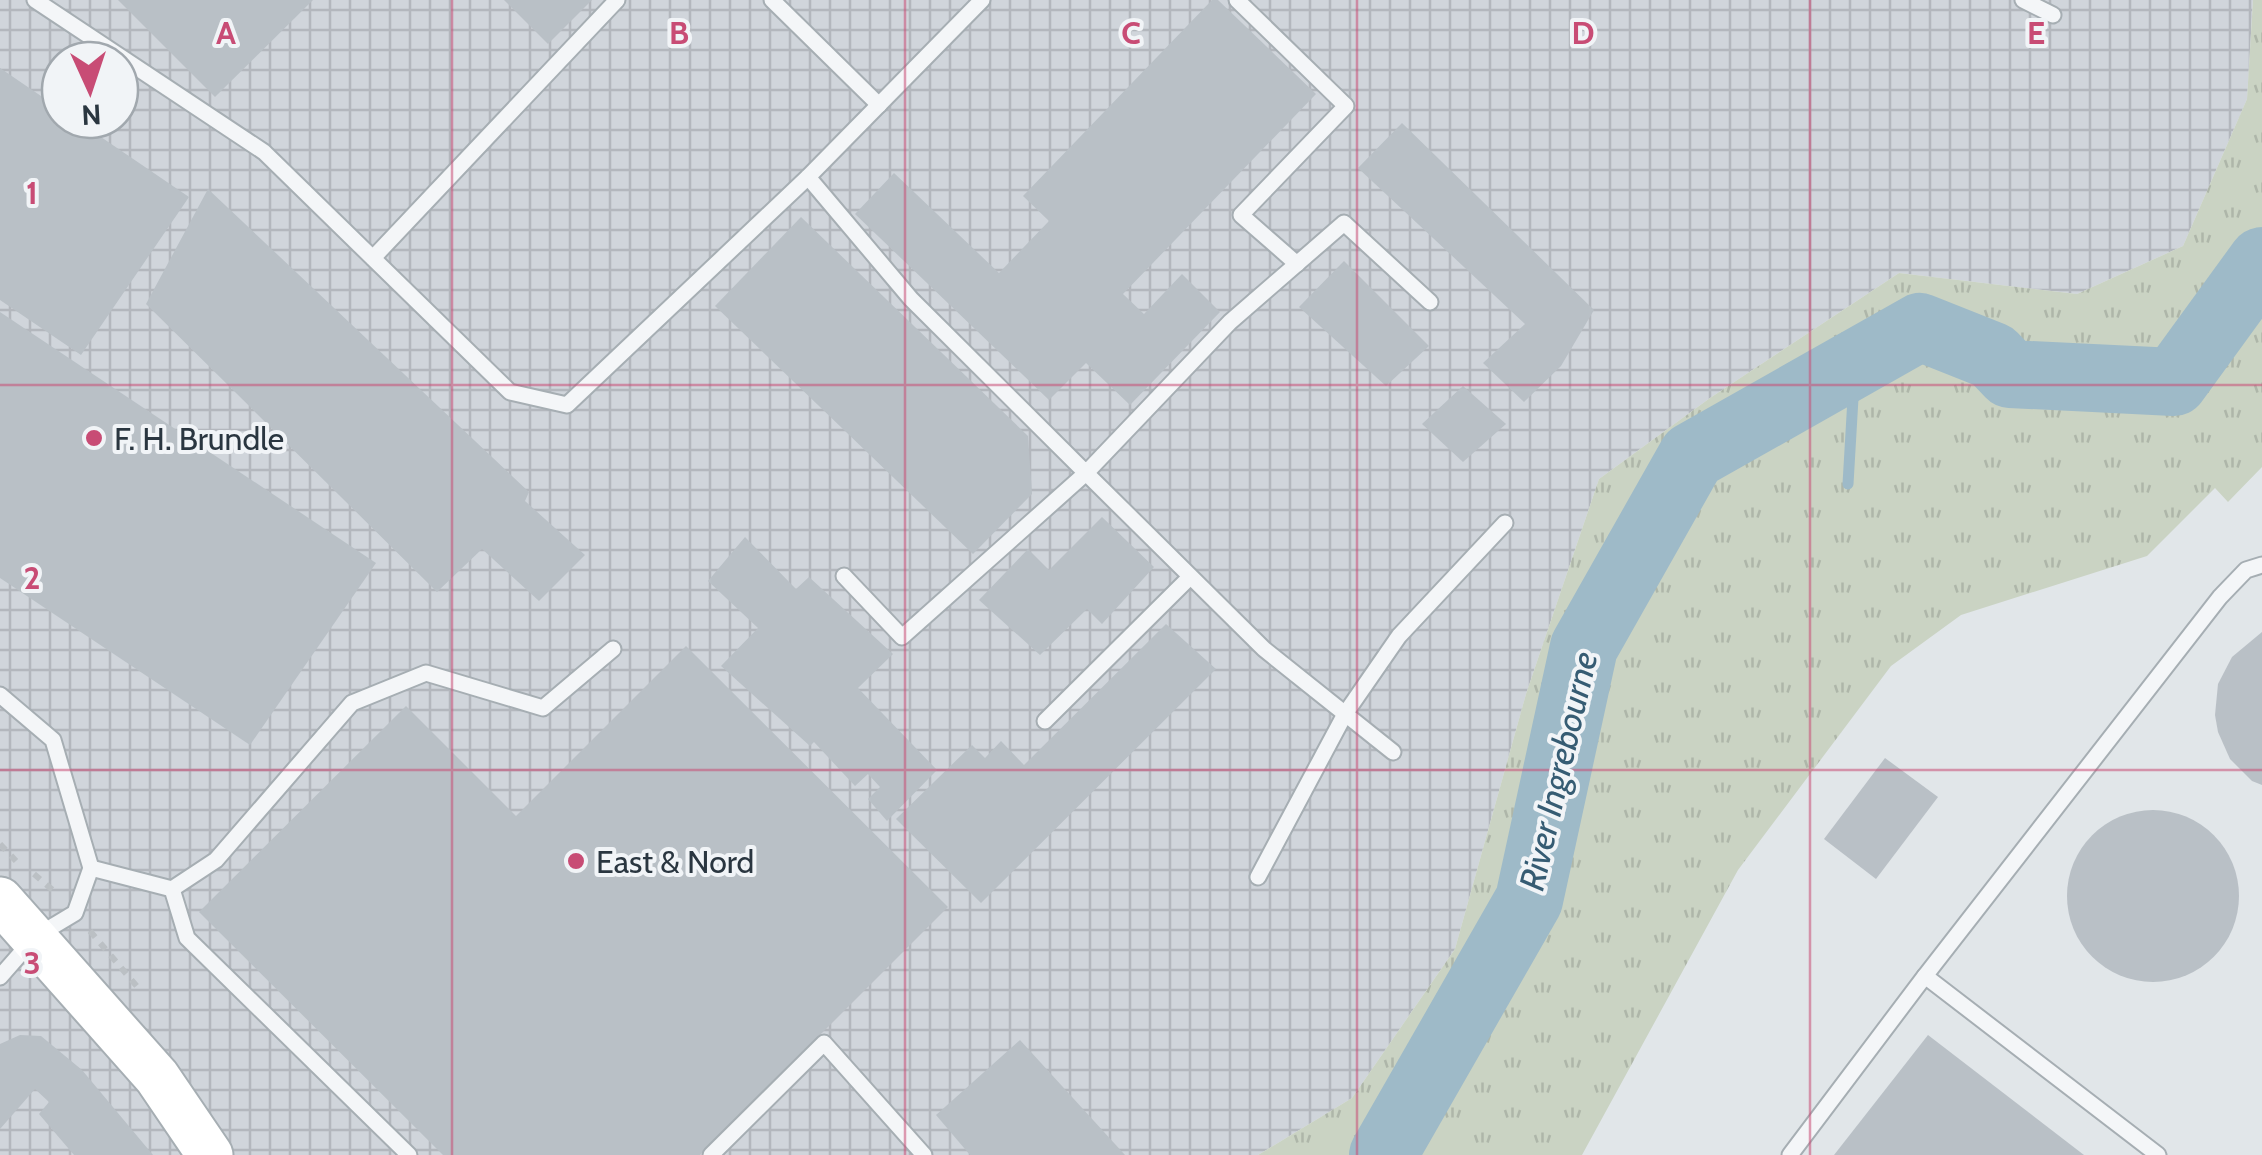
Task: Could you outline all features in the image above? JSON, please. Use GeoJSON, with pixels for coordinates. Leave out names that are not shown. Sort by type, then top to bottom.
{"type":"FeatureCollection","features":[{"type":"Feature","properties":{"kind":"street"},"geometry":{"type":"LineString","coordinates":[[0,900],[158,1077],[210,1155]]}},
{"type":"Feature","properties":{"kind":"lane"},"geometry":{"type":"LineString","coordinates":[[35,0],[264,152],[510,392],[567,405],[808,177],[982,0]]}},
{"type":"Feature","properties":{"kind":"lane"},"geometry":{"type":"LineString","coordinates":[[373,258],[617,0]]}},
{"type":"Feature","properties":{"kind":"lane"},"geometry":{"type":"LineString","coordinates":[[772,0],[880,105]]}},
{"type":"Feature","properties":{"kind":"lane"},"geometry":{"type":"LineString","coordinates":[[1237,0],[1346,106],[1241,215],[1297,264]]}},
{"type":"Feature","properties":{"kind":"lane"},"geometry":{"type":"LineString","coordinates":[[2023,0],[2052,15]]}},
{"type":"Feature","properties":{"kind":"lane"},"geometry":{"type":"LineString","coordinates":[[808,177],[911,299],[1190,577],[1264,649],[1392,752]]}},
{"type":"Feature","properties":{"kind":"lane"},"geometry":{"type":"LineString","coordinates":[[844,576],[902,637],[1086,473],[1230,322],[1344,224],[1430,302]]}},
{"type":"Feature","properties":{"kind":"lane"},"geometry":{"type":"LineString","coordinates":[[1258,877],[1344,714],[1399,636],[1505,522]]}},
{"type":"Feature","properties":{"kind":"lane"},"geometry":{"type":"LineString","coordinates":[[1790,1155],[2220,597],[2246,570],[2262,565]]}},
{"type":"Feature","properties":{"kind":"lane"},"geometry":{"type":"LineString","coordinates":[[1045,721],[1190,577]]}},
{"type":"Feature","properties":{"kind":"lane"},"geometry":{"type":"LineString","coordinates":[[90,868],[172,888],[216,860],[352,703],[426,673],[543,708],[614,649]]}},
{"type":"Feature","properties":{"kind":"lane"},"geometry":{"type":"LineString","coordinates":[[0,695],[53,740],[90,868],[75,913],[35,937],[0,977]]}},
{"type":"Feature","properties":{"kind":"lane"},"geometry":{"type":"LineString","coordinates":[[172,888],[187,938],[409,1155]]}},
{"type":"Feature","properties":{"kind":"lane"},"geometry":{"type":"LineString","coordinates":[[1925,976],[2158,1155]]}},
{"type":"Feature","properties":{"kind":"lane"},"geometry":{"type":"LineString","coordinates":[[711,1155],[824,1043],[924,1155]]}},
{"type":"Feature","properties":{"kind":"shaded area"},"geometry":{"type":"Polygon","coordinates":[[[0,0],[2253,0],[2247,99],[2183,246],[2077,294],[1899,273],[1710,398],[1599,479],[1526,694],[1455,949],[1352,1098],[1258,1155],[0,1155],[0,0]]]}},
{"type":"Feature","properties":{"kind":"green space"},"geometry":{"type":"Polygon","coordinates":[[[2253,0],[2262,0],[2262,467],[2228,502],[2215,488],[2147,556],[1961,615],[1891,666],[1738,870],[1582,1155],[1258,1155],[1352,1098],[1455,949],[1526,694],[1599,479],[1710,398],[1899,273],[2077,294],[2183,246],[2247,99],[2253,0]]]}},
{"type":"Feature","properties":{"kind":"building"},"geometry":{"type":"Polygon","coordinates":[[[118,0],[313,0],[215,97],[118,0]]]}},
{"type":"Feature","properties":{"kind":"building"},"geometry":{"type":"Polygon","coordinates":[[[504,0],[592,0],[548,44],[504,0]]]}},
{"type":"Feature","properties":{"kind":"building"},"geometry":{"type":"Polygon","coordinates":[[[1212,0],[1218,0],[1316,94],[1123,294],[1144,314],[1182,274],[1220,312],[1130,405],[1086,363],[1049,400],[855,214],[894,173],[999,273],[1049,221],[1023,196],[1212,0]]]}},
{"type":"Feature","properties":{"kind":"building"},"geometry":{"type":"Polygon","coordinates":[[[0,68],[40,95],[40,140],[105,140],[189,197],[81,355],[0,300],[0,68]]]}},
{"type":"Feature","properties":{"kind":"building"},"geometry":{"type":"Polygon","coordinates":[[[1402,123],[1594,310],[1561,366],[1524,402],[1483,363],[1525,324],[1358,168],[1402,123]]]}},
{"type":"Feature","properties":{"kind":"building"},"geometry":{"type":"Polygon","coordinates":[[[208,189],[529,492],[525,501],[585,555],[539,601],[482,549],[437,592],[146,304],[208,189]]]}},
{"type":"Feature","properties":{"kind":"building"},"geometry":{"type":"Polygon","coordinates":[[[801,217],[1028,436],[1032,494],[973,554],[715,306],[801,217]]]}},
{"type":"Feature","properties":{"kind":"building"},"geometry":{"type":"Polygon","coordinates":[[[1344,261],[1429,346],[1386,386],[1299,307],[1344,261]]]}},
{"type":"Feature","properties":{"kind":"building","name":"F. H. Brundle"},"geometry":{"type":"Polygon","coordinates":[[[0,312],[376,563],[250,745],[0,578],[0,312]]]}},
{"type":"Feature","properties":{"kind":"building"},"geometry":{"type":"Polygon","coordinates":[[[1463,386],[1506,424],[1463,462],[1422,424],[1463,386]]]}},
{"type":"Feature","properties":{"kind":"building"},"geometry":{"type":"Polygon","coordinates":[[[1102,517],[1154,567],[1102,624],[1087,609],[1040,655],[979,600],[1028,549],[1049,570],[1102,517]]]}},
{"type":"Feature","properties":{"kind":"building"},"geometry":{"type":"Polygon","coordinates":[[[745,537],[796,589],[809,577],[893,654],[858,688],[937,770],[887,821],[868,799],[880,787],[868,774],[855,786],[814,742],[810,746],[721,666],[758,628],[708,581],[745,537]]]}},
{"type":"Feature","properties":{"kind":"building"},"geometry":{"type":"Polygon","coordinates":[[[1166,624],[1216,669],[981,903],[896,819],[972,745],[985,758],[1001,741],[1024,765],[1166,624]]]}},
{"type":"Feature","properties":{"kind":"building"},"geometry":{"type":"Polygon","coordinates":[[[2262,632],[2262,785],[2252,781],[2230,759],[2215,715],[2218,684],[2232,657],[2262,632]]]}},
{"type":"Feature","properties":{"kind":"building","name":"East & Nord"},"geometry":{"type":"Polygon","coordinates":[[[686,646],[948,907],[700,1155],[443,1155],[199,912],[406,706],[516,816],[686,646]]]}},
{"type":"Feature","properties":{"kind":"building"},"geometry":{"type":"Polygon","coordinates":[[[1885,758],[1938,797],[1876,879],[1824,839],[1885,758]]]}},
{"type":"Feature","properties":{"kind":"building"},"geometry":{"type":"Polygon","coordinates":[[[2153,810],[2186,817],[2214,835],[2232,863],[2239,896],[2232,929],[2214,957],[2186,975],[2153,982],[2120,975],[2092,957],[2074,929],[2067,896],[2074,863],[2092,835],[2120,817],[2153,810]]]}},
{"type":"Feature","properties":{"kind":"building"},"geometry":{"type":"Polygon","coordinates":[[[20,1035],[41,1036],[82,1070],[153,1155],[74,1155],[39,1114],[49,1102],[35,1089],[0,1129],[0,1044],[20,1035]]]}},
{"type":"Feature","properties":{"kind":"building"},"geometry":{"type":"Polygon","coordinates":[[[1928,1035],[2084,1155],[1834,1155],[1928,1035]]]}},
{"type":"Feature","properties":{"kind":"building"},"geometry":{"type":"Polygon","coordinates":[[[1020,1040],[1125,1155],[970,1155],[936,1115],[1020,1040]]]}},
{"type":"Feature","properties":{"kind":"waterway","name":"River Ingrebourne"},"geometry":{"type":"LineString","coordinates":[[1383,1155],[1529,900],[1584,647],[1692,456],[1920,327],[1993,356],[2010,374],[2174,382],[2262,261]]}},
{"type":"Feature","properties":{"kind":"waterway"},"geometry":{"type":"LineString","coordinates":[[1848,484],[1855,364]]}},
{"type":"Feature","properties":{"kind":"place","name":"F. H. Brundle"},"geometry":{"type":"Point","coordinates":[94,438]}},
{"type":"Feature","properties":{"kind":"place","name":"East & Nord"},"geometry":{"type":"Point","coordinates":[576,861]}}]}
